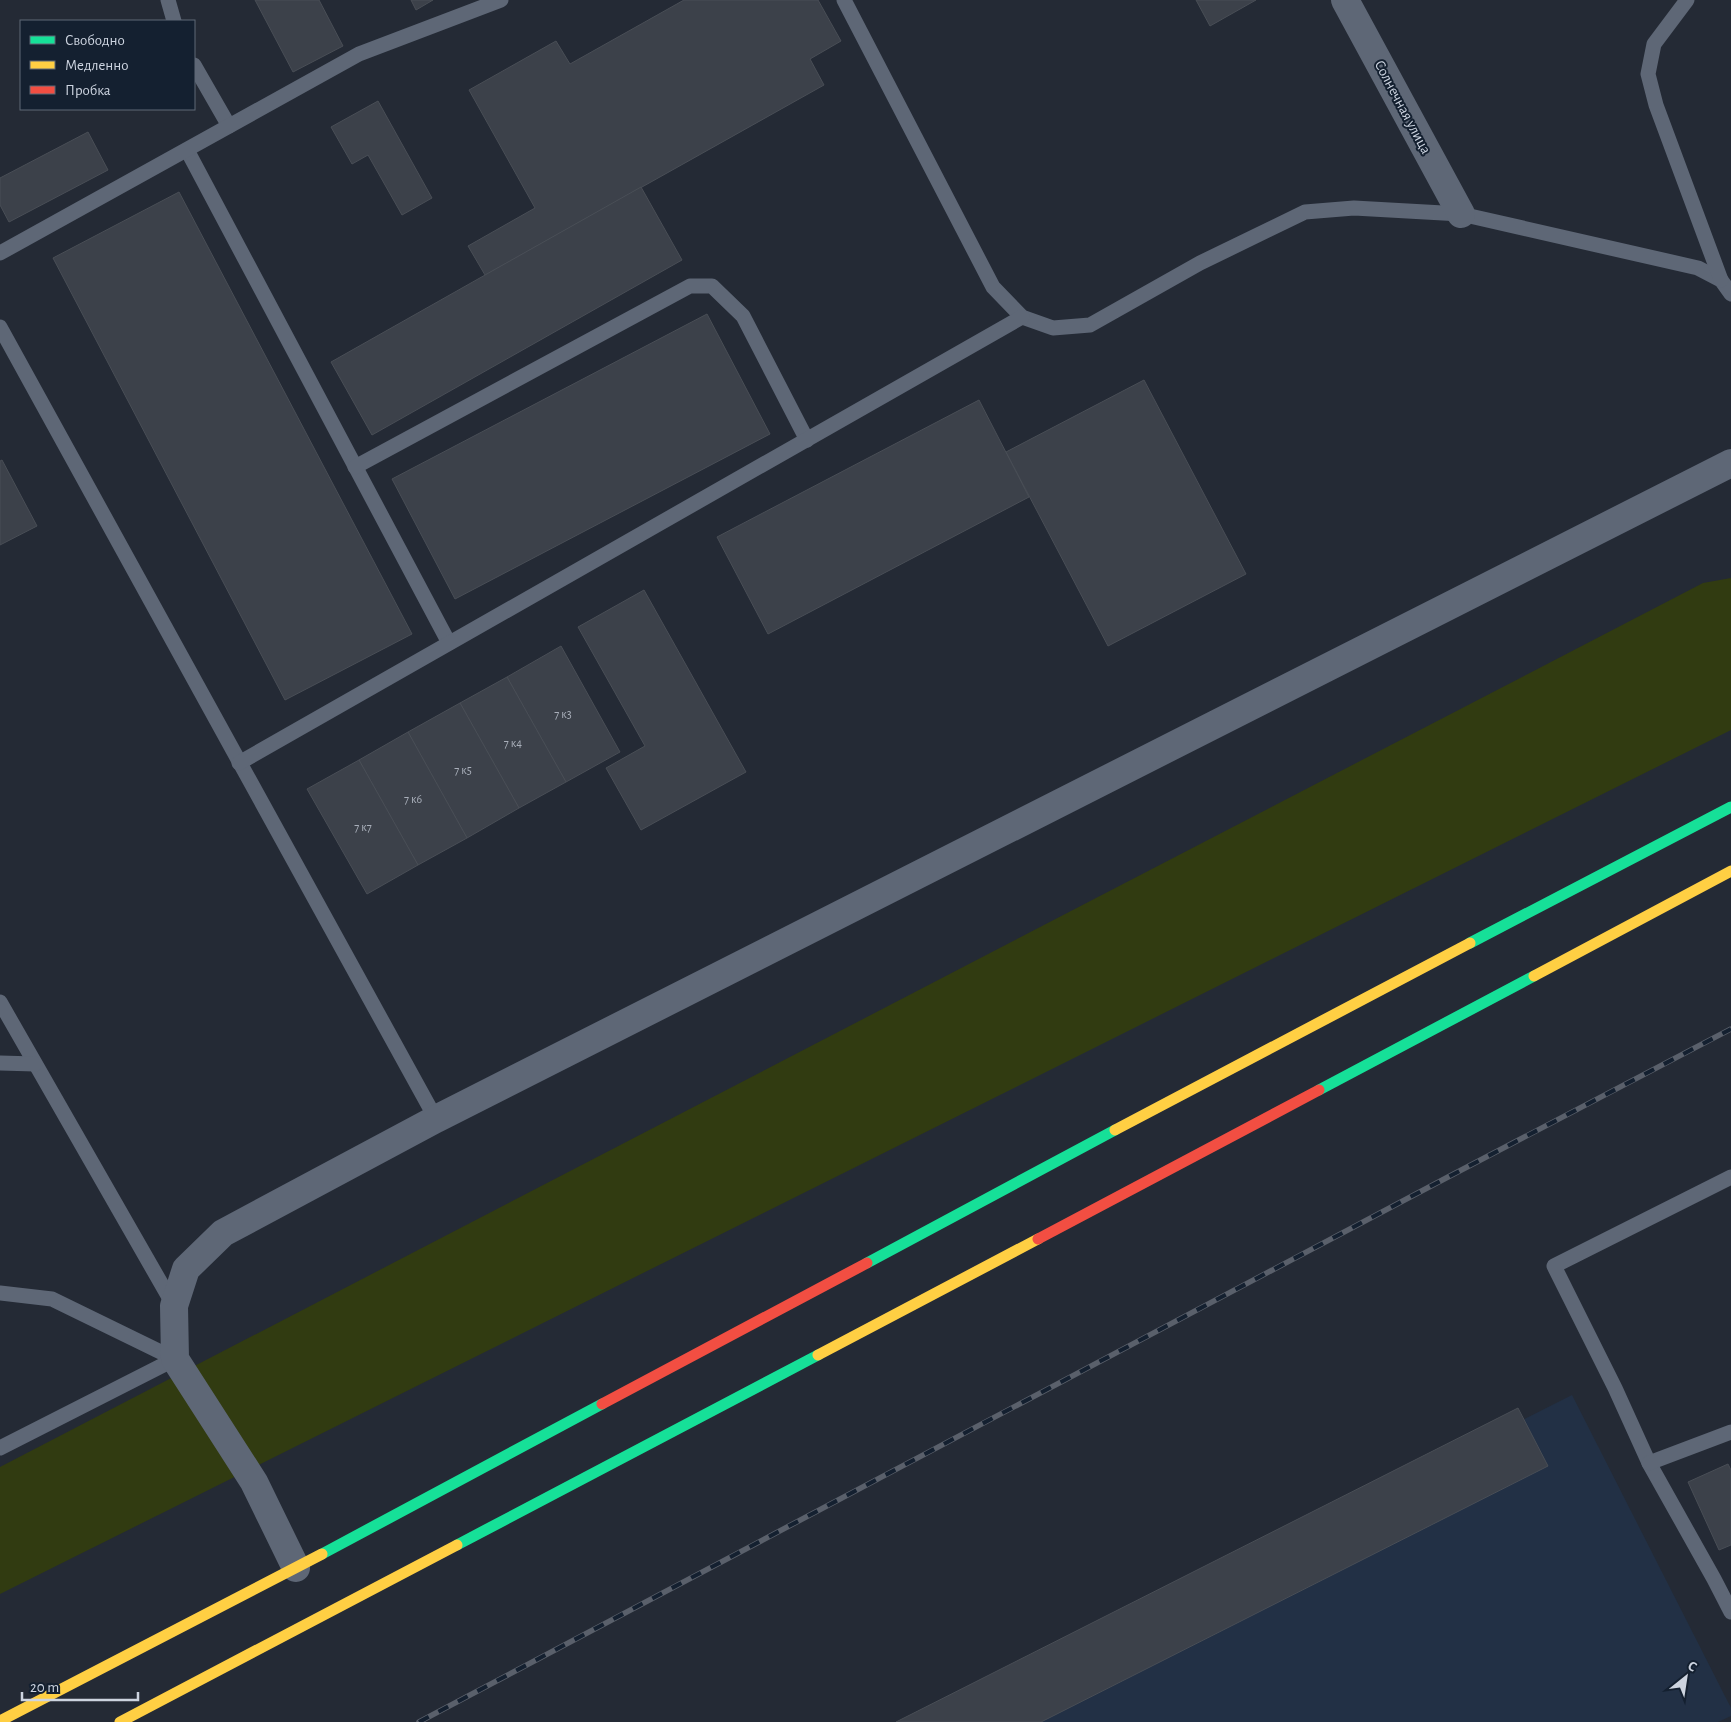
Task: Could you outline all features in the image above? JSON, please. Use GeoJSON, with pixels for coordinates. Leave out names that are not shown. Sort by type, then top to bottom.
{"type":"FeatureCollection","features":[{"type":"Feature","properties":{"kind":"main road"},"geometry":{"type":"LineString","coordinates":[[0,1721],[296,1568],[1268,1048],[1731,807]]}},
{"type":"Feature","properties":{"kind":"main road"},"geometry":{"type":"LineString","coordinates":[[120,1722],[996,1262],[1731,871]]}},
{"type":"Feature","properties":{"kind":"street","name":"Солнечная улица"},"geometry":{"type":"LineString","coordinates":[[1345,0],[1461,214]]}},
{"type":"Feature","properties":{"kind":"street"},"geometry":{"type":"LineString","coordinates":[[296,1568],[254,1482],[175,1359],[174,1306],[186,1269],[223,1233],[436,1118],[1731,462]]}},
{"type":"Feature","properties":{"kind":"lane"},"geometry":{"type":"LineString","coordinates":[[168,0],[174,20]]}},
{"type":"Feature","properties":{"kind":"lane"},"geometry":{"type":"LineString","coordinates":[[0,253],[359,54],[501,0]]}},
{"type":"Feature","properties":{"kind":"lane"},"geometry":{"type":"LineString","coordinates":[[844,0],[993,287],[1022,317],[1053,328],[1090,325],[1200,263],[1305,212],[1354,208],[1461,214],[1698,268],[1721,280]]}},
{"type":"Feature","properties":{"kind":"lane"},"geometry":{"type":"LineString","coordinates":[[1687,0],[1654,44],[1648,74],[1656,105],[1721,280],[1731,294]]}},
{"type":"Feature","properties":{"kind":"lane"},"geometry":{"type":"LineString","coordinates":[[195,67],[229,126]]}},
{"type":"Feature","properties":{"kind":"lane"},"geometry":{"type":"LineString","coordinates":[[187,150],[449,643]]}},
{"type":"Feature","properties":{"kind":"lane"},"geometry":{"type":"LineString","coordinates":[[355,467],[690,286],[712,286],[743,316],[807,440]]}},
{"type":"Feature","properties":{"kind":"lane"},"geometry":{"type":"LineString","coordinates":[[239,763],[1022,317]]}},
{"type":"Feature","properties":{"kind":"lane"},"geometry":{"type":"LineString","coordinates":[[0,327],[436,1118]]}},
{"type":"Feature","properties":{"kind":"lane"},"geometry":{"type":"LineString","coordinates":[[0,1002],[174,1306]]}},
{"type":"Feature","properties":{"kind":"lane"},"geometry":{"type":"LineString","coordinates":[[0,1063],[35,1064]]}},
{"type":"Feature","properties":{"kind":"lane"},"geometry":{"type":"LineString","coordinates":[[1731,1176],[1554,1266],[1615,1388],[1649,1463],[1731,1612]]}},
{"type":"Feature","properties":{"kind":"lane"},"geometry":{"type":"LineString","coordinates":[[0,1293],[52,1299],[175,1359]]}},
{"type":"Feature","properties":{"kind":"lane"},"geometry":{"type":"LineString","coordinates":[[0,1448],[175,1359]]}},
{"type":"Feature","properties":{"kind":"lane"},"geometry":{"type":"LineString","coordinates":[[1649,1463],[1731,1432]]}},
{"type":"Feature","properties":{"kind":"shaded area"},"geometry":{"type":"Polygon","coordinates":[[[1572,1395],[1731,1708],[1731,1716],[1718,1722],[947,1722],[1157,1604],[1572,1395]]]}},
{"type":"Feature","properties":{"kind":"green space"},"geometry":{"type":"Polygon","coordinates":[[[1731,578],[1731,730],[0,1594],[0,1467],[1703,583],[1731,578]]]}},
{"type":"Feature","properties":{"kind":"building"},"geometry":{"type":"Polygon","coordinates":[[[255,0],[319,0],[343,46],[293,72],[255,0]]]}},
{"type":"Feature","properties":{"kind":"building"},"geometry":{"type":"Polygon","coordinates":[[[411,0],[433,0],[416,10],[411,0]]]}},
{"type":"Feature","properties":{"kind":"building"},"geometry":{"type":"Polygon","coordinates":[[[684,0],[818,0],[841,41],[810,59],[824,85],[485,275],[468,246],[535,208],[469,90],[556,41],[570,64],[684,0]]]}},
{"type":"Feature","properties":{"kind":"building"},"geometry":{"type":"Polygon","coordinates":[[[1196,0],[1256,0],[1210,26],[1196,0]]]}},
{"type":"Feature","properties":{"kind":"building"},"geometry":{"type":"Polygon","coordinates":[[[378,101],[432,198],[402,215],[368,155],[352,164],[331,127],[378,101]]]}},
{"type":"Feature","properties":{"kind":"building"},"geometry":{"type":"Polygon","coordinates":[[[88,132],[108,170],[9,222],[0,205],[0,178],[88,132]]]}},
{"type":"Feature","properties":{"kind":"building"},"geometry":{"type":"Polygon","coordinates":[[[641,187],[682,260],[372,435],[331,362],[641,187]]]}},
{"type":"Feature","properties":{"kind":"building"},"geometry":{"type":"Polygon","coordinates":[[[179,192],[412,634],[285,700],[53,258],[179,192]]]}},
{"type":"Feature","properties":{"kind":"building"},"geometry":{"type":"Polygon","coordinates":[[[707,314],[770,434],[455,599],[392,479],[707,314]]]}},
{"type":"Feature","properties":{"kind":"building"},"geometry":{"type":"Polygon","coordinates":[[[1144,380],[1246,574],[1108,646],[1006,452],[1144,380]]]}},
{"type":"Feature","properties":{"kind":"building"},"geometry":{"type":"Polygon","coordinates":[[[979,400],[1029,497],[768,634],[717,537],[979,400]]]}},
{"type":"Feature","properties":{"kind":"building"},"geometry":{"type":"Polygon","coordinates":[[[2,460],[37,526],[0,545],[0,461],[2,460]]]}},
{"type":"Feature","properties":{"kind":"building"},"geometry":{"type":"Polygon","coordinates":[[[644,590],[746,772],[641,830],[606,768],[645,746],[578,627],[644,590]]]}},
{"type":"Feature","properties":{"kind":"building"},"geometry":{"type":"Polygon","coordinates":[[[561,646],[620,752],[566,782],[507,677],[561,646]]]}},
{"type":"Feature","properties":{"kind":"building"},"geometry":{"type":"Polygon","coordinates":[[[507,677],[566,782],[519,808],[460,703],[507,677]]]}},
{"type":"Feature","properties":{"kind":"building"},"geometry":{"type":"Polygon","coordinates":[[[460,703],[519,808],[467,838],[408,732],[460,703]]]}},
{"type":"Feature","properties":{"kind":"building"},"geometry":{"type":"Polygon","coordinates":[[[408,732],[467,838],[418,865],[359,760],[408,732]]]}},
{"type":"Feature","properties":{"kind":"building"},"geometry":{"type":"Polygon","coordinates":[[[359,760],[418,865],[367,894],[307,789],[359,760]]]}},
{"type":"Feature","properties":{"kind":"building"},"geometry":{"type":"Polygon","coordinates":[[[1518,1408],[1548,1466],[1041,1722],[896,1722],[1518,1408]]]}},
{"type":"Feature","properties":{"kind":"building"},"geometry":{"type":"Polygon","coordinates":[[[1728,1464],[1731,1470],[1731,1545],[1719,1550],[1688,1482],[1728,1464]]]}},
{"type":"Feature","properties":{"kind":"railway"},"geometry":{"type":"LineString","coordinates":[[419,1722],[1731,1029]]}},
{"type":"Feature","properties":{"kind":"traffic: fast"},"geometry":{"type":"LineString","coordinates":[[1470,943],[1731,807]]}},
{"type":"Feature","properties":{"kind":"traffic: fast"},"geometry":{"type":"LineString","coordinates":[[1319,1090],[1534,976]]}},
{"type":"Feature","properties":{"kind":"traffic: fast"},"geometry":{"type":"LineString","coordinates":[[867,1263],[1115,1130]]}},
{"type":"Feature","properties":{"kind":"traffic: fast"},"geometry":{"type":"LineString","coordinates":[[457,1545],[818,1355]]}},
{"type":"Feature","properties":{"kind":"traffic: fast"},"geometry":{"type":"LineString","coordinates":[[322,1554],[602,1404]]}},
{"type":"Feature","properties":{"kind":"traffic: slow"},"geometry":{"type":"LineString","coordinates":[[1534,976],[1731,871]]}},
{"type":"Feature","properties":{"kind":"traffic: slow"},"geometry":{"type":"LineString","coordinates":[[1115,1130],[1470,943]]}},
{"type":"Feature","properties":{"kind":"traffic: slow"},"geometry":{"type":"LineString","coordinates":[[818,1355],[1038,1239]]}},
{"type":"Feature","properties":{"kind":"traffic: slow"},"geometry":{"type":"LineString","coordinates":[[120,1722],[457,1545]]}},
{"type":"Feature","properties":{"kind":"traffic: slow"},"geometry":{"type":"LineString","coordinates":[[0,1721],[322,1554]]}},
{"type":"Feature","properties":{"kind":"traffic: jam"},"geometry":{"type":"LineString","coordinates":[[1038,1239],[1319,1090]]}},
{"type":"Feature","properties":{"kind":"traffic: jam"},"geometry":{"type":"LineString","coordinates":[[602,1404],[867,1263]]}}]}
